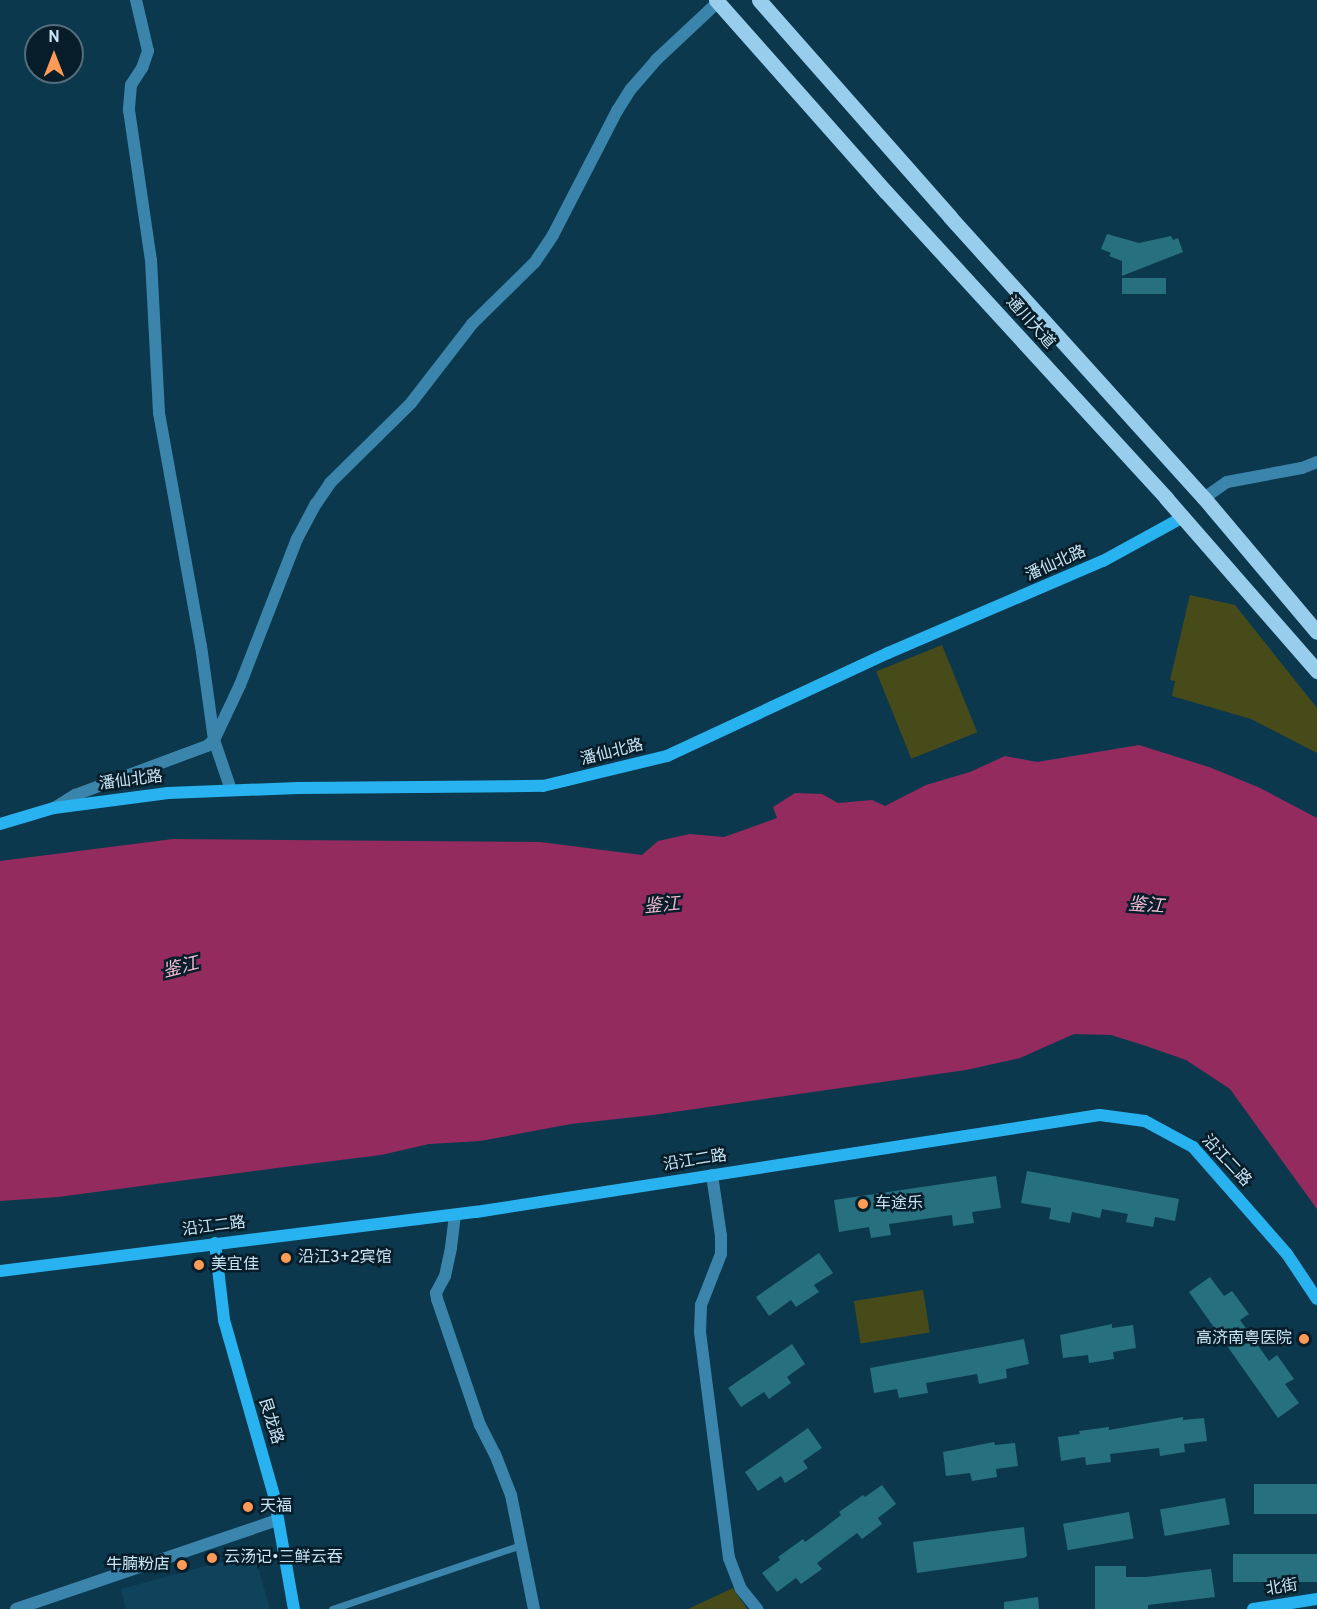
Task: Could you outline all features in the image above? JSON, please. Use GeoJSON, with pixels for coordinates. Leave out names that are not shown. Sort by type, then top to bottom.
{"type":"FeatureCollection","features":[{"type":"Feature","properties":{"kind":"main road","name":"通川大道"},"geometry":{"type":"LineString","coordinates":[[759,0],[950,217],[1204,498],[1317,632]]}},
{"type":"Feature","properties":{"kind":"main road","name":"通川大道"},"geometry":{"type":"LineString","coordinates":[[717,1],[886,192],[1183,517],[1317,671]]}},
{"type":"Feature","properties":{"kind":"street"},"geometry":{"type":"LineString","coordinates":[[136,0],[148,51],[142,68],[131,84],[129,110],[151,260],[159,413],[201,646],[214,740],[231,790]]}},
{"type":"Feature","properties":{"kind":"street"},"geometry":{"type":"LineString","coordinates":[[54,808],[75,795],[207,746],[214,740],[240,685],[297,539],[320,497],[330,483],[411,403],[472,324],[535,262],[553,235],[617,111],[631,89],[656,60],[717,1]]}},
{"type":"Feature","properties":{"kind":"street"},"geometry":{"type":"LineString","coordinates":[[1204,498],[1227,482],[1302,468],[1317,462]]}},
{"type":"Feature","properties":{"kind":"street","name":"潘仙北路"},"geometry":{"type":"LineString","coordinates":[[0,824],[54,808],[125,797],[231,790],[543,786],[667,756],[888,653],[1103,561],[1183,517]]}},
{"type":"Feature","properties":{"kind":"street","name":"沿江二路"},"geometry":{"type":"LineString","coordinates":[[0,1271],[455,1215],[1100,1115],[1123,1116],[1160,1128],[1193,1147],[1287,1254],[1317,1299]]}},
{"type":"Feature","properties":{"kind":"street"},"geometry":{"type":"LineString","coordinates":[[712,1175],[722,1236],[721,1254],[701,1305],[700,1332],[729,1558],[741,1589],[757,1609]]}},
{"type":"Feature","properties":{"kind":"street"},"geometry":{"type":"LineString","coordinates":[[455,1215],[452,1248],[436,1299],[480,1425],[512,1495],[534,1609]]}},
{"type":"Feature","properties":{"kind":"street","name":"艮龙路"},"geometry":{"type":"LineString","coordinates":[[215,1243],[229,1342],[267,1468],[294,1609]]}},
{"type":"Feature","properties":{"kind":"street"},"geometry":{"type":"LineString","coordinates":[[16,1609],[277,1520]]}},
{"type":"Feature","properties":{"kind":"street","name":"北街"},"geometry":{"type":"LineString","coordinates":[[1253,1609],[1317,1599]]}},
{"type":"Feature","properties":{"kind":"lane"},"geometry":{"type":"LineString","coordinates":[[332,1609],[521,1545]]}},
{"type":"Feature","properties":{"kind":"shaded area"},"geometry":{"type":"Polygon","coordinates":[[[254,1553],[270,1609],[126,1609],[121,1589],[254,1553]]]}},
{"type":"Feature","properties":{"kind":"green space"},"geometry":{"type":"Polygon","coordinates":[[[1190,595],[1235,605],[1317,708],[1317,753],[1251,719],[1172,696],[1175,681],[1170,680],[1190,595]]]}},
{"type":"Feature","properties":{"kind":"green space"},"geometry":{"type":"Polygon","coordinates":[[[942,645],[977,732],[911,759],[876,672],[942,645]]]}},
{"type":"Feature","properties":{"kind":"green space"},"geometry":{"type":"Polygon","coordinates":[[[923,1290],[930,1332],[861,1343],[854,1301],[923,1290]]]}},
{"type":"Feature","properties":{"kind":"green space"},"geometry":{"type":"Polygon","coordinates":[[[733,1588],[747,1609],[688,1609],[733,1588]]]}},
{"type":"Feature","properties":{"kind":"water","name":"鉴江"},"geometry":{"type":"Polygon","coordinates":[[[1139,745],[1209,767],[1258,787],[1317,818],[1317,1209],[1230,1089],[1186,1060],[1111,1035],[1074,1034],[1020,1058],[966,1070],[653,1115],[571,1124],[480,1141],[429,1144],[381,1155],[58,1197],[0,1201],[0,861],[173,839],[540,842],[642,855],[658,841],[690,834],[724,837],[777,818],[773,807],[795,793],[822,794],[838,803],[872,800],[885,806],[926,785],[970,772],[1005,756],[1037,762],[1139,745]]]}},
{"type":"Feature","properties":{"kind":"building"},"geometry":{"type":"Polygon","coordinates":[[[1107,234],[1139,243],[1171,236],[1173,240],[1178,238],[1183,252],[1122,276],[1122,261],[1109,256],[1111,253],[1101,249],[1107,234]]]}},
{"type":"Feature","properties":{"kind":"building"},"geometry":{"type":"Polygon","coordinates":[[[1122,278],[1166,278],[1166,294],[1122,294],[1122,278]]]}},
{"type":"Feature","properties":{"kind":"building"},"geometry":{"type":"Polygon","coordinates":[[[1027,1171],[1179,1199],[1175,1221],[1155,1217],[1153,1227],[1126,1222],[1128,1214],[1102,1209],[1100,1218],[1072,1212],[1070,1223],[1049,1219],[1051,1208],[1021,1203],[1027,1171]]]}},
{"type":"Feature","properties":{"kind":"building"},"geometry":{"type":"Polygon","coordinates":[[[996,1176],[1001,1208],[972,1212],[974,1223],[953,1226],[952,1215],[889,1224],[891,1235],[871,1238],[869,1227],[839,1232],[834,1200],[996,1176]]]}},
{"type":"Feature","properties":{"kind":"building"},"geometry":{"type":"Polygon","coordinates":[[[819,1253],[833,1273],[814,1285],[819,1292],[796,1307],[791,1300],[769,1316],[756,1297],[819,1253]]]}},
{"type":"Feature","properties":{"kind":"building"},"geometry":{"type":"Polygon","coordinates":[[[1210,1277],[1224,1296],[1232,1291],[1249,1314],[1240,1320],[1269,1361],[1277,1355],[1294,1379],[1285,1384],[1299,1403],[1278,1418],[1189,1292],[1210,1277]]]}},
{"type":"Feature","properties":{"kind":"building"},"geometry":{"type":"Polygon","coordinates":[[[1112,1324],[1112,1328],[1133,1325],[1136,1348],[1113,1352],[1114,1359],[1089,1363],[1088,1355],[1063,1358],[1060,1335],[1112,1324]]]}},
{"type":"Feature","properties":{"kind":"building"},"geometry":{"type":"Polygon","coordinates":[[[1024,1339],[1029,1364],[1006,1369],[1007,1378],[979,1384],[977,1374],[926,1383],[928,1393],[899,1398],[897,1389],[874,1393],[870,1368],[1024,1339]]]}},
{"type":"Feature","properties":{"kind":"building"},"geometry":{"type":"Polygon","coordinates":[[[792,1344],[805,1364],[787,1377],[791,1383],[769,1399],[764,1392],[741,1407],[728,1388],[792,1344]]]}},
{"type":"Feature","properties":{"kind":"building"},"geometry":{"type":"Polygon","coordinates":[[[1183,1417],[1183,1420],[1204,1418],[1207,1441],[1184,1444],[1185,1452],[1160,1456],[1159,1448],[1110,1454],[1111,1462],[1086,1465],[1085,1457],[1061,1461],[1058,1437],[1080,1434],[1079,1431],[1109,1427],[1109,1430],[1183,1417]]]}},
{"type":"Feature","properties":{"kind":"building"},"geometry":{"type":"Polygon","coordinates":[[[808,1428],[822,1448],[803,1461],[808,1468],[785,1483],[781,1476],[758,1491],[745,1472],[808,1428]]]}},
{"type":"Feature","properties":{"kind":"building"},"geometry":{"type":"Polygon","coordinates":[[[994,1442],[995,1445],[1015,1443],[1018,1466],[996,1469],[997,1477],[972,1481],[970,1473],[946,1476],[943,1452],[994,1442]]]}},
{"type":"Feature","properties":{"kind":"building"},"geometry":{"type":"Polygon","coordinates":[[[1254,1484],[1317,1484],[1317,1514],[1254,1514],[1254,1484]]]}},
{"type":"Feature","properties":{"kind":"building"},"geometry":{"type":"Polygon","coordinates":[[[882,1485],[896,1504],[878,1518],[882,1524],[862,1539],[857,1533],[817,1563],[822,1569],[801,1584],[796,1578],[777,1592],[762,1573],[780,1560],[778,1557],[803,1539],[805,1542],[841,1515],[839,1512],[882,1485]]]}},
{"type":"Feature","properties":{"kind":"building"},"geometry":{"type":"Polygon","coordinates":[[[1225,1498],[1230,1525],[1165,1536],[1160,1509],[1225,1498]]]}},
{"type":"Feature","properties":{"kind":"building"},"geometry":{"type":"Polygon","coordinates":[[[1129,1512],[1134,1539],[1068,1550],[1063,1524],[1129,1512]]]}},
{"type":"Feature","properties":{"kind":"building"},"geometry":{"type":"Polygon","coordinates":[[[1024,1527],[1027,1556],[1024,1558],[917,1573],[913,1542],[1024,1527]]]}},
{"type":"Feature","properties":{"kind":"building"},"geometry":{"type":"Polygon","coordinates":[[[1233,1554],[1317,1554],[1317,1582],[1233,1582],[1233,1554]]]}},
{"type":"Feature","properties":{"kind":"building"},"geometry":{"type":"Polygon","coordinates":[[[1095,1566],[1126,1566],[1126,1577],[1146,1577],[1211,1569],[1215,1597],[1148,1605],[1148,1609],[1095,1609],[1095,1566]]]}},
{"type":"Feature","properties":{"kind":"building"},"geometry":{"type":"Polygon","coordinates":[[[1038,1597],[1039,1609],[1004,1609],[1004,1602],[1038,1597]]]}},
{"type":"Feature","properties":{"kind":"place","name":"车途乐"},"geometry":{"type":"Point","coordinates":[863,1204]}},
{"type":"Feature","properties":{"kind":"place","name":"沿江3+2宾馆"},"geometry":{"type":"Point","coordinates":[286,1258]}},
{"type":"Feature","properties":{"kind":"place","name":"美宜佳"},"geometry":{"type":"Point","coordinates":[199,1265]}},
{"type":"Feature","properties":{"kind":"place","name":"高济南粤医院"},"geometry":{"type":"Point","coordinates":[1304,1339]}},
{"type":"Feature","properties":{"kind":"place","name":"天福"},"geometry":{"type":"Point","coordinates":[248,1507]}},
{"type":"Feature","properties":{"kind":"place","name":"云汤记•三鲜云吞"},"geometry":{"type":"Point","coordinates":[212,1558]}},
{"type":"Feature","properties":{"kind":"place","name":"牛腩粉店"},"geometry":{"type":"Point","coordinates":[182,1565]}}]}
